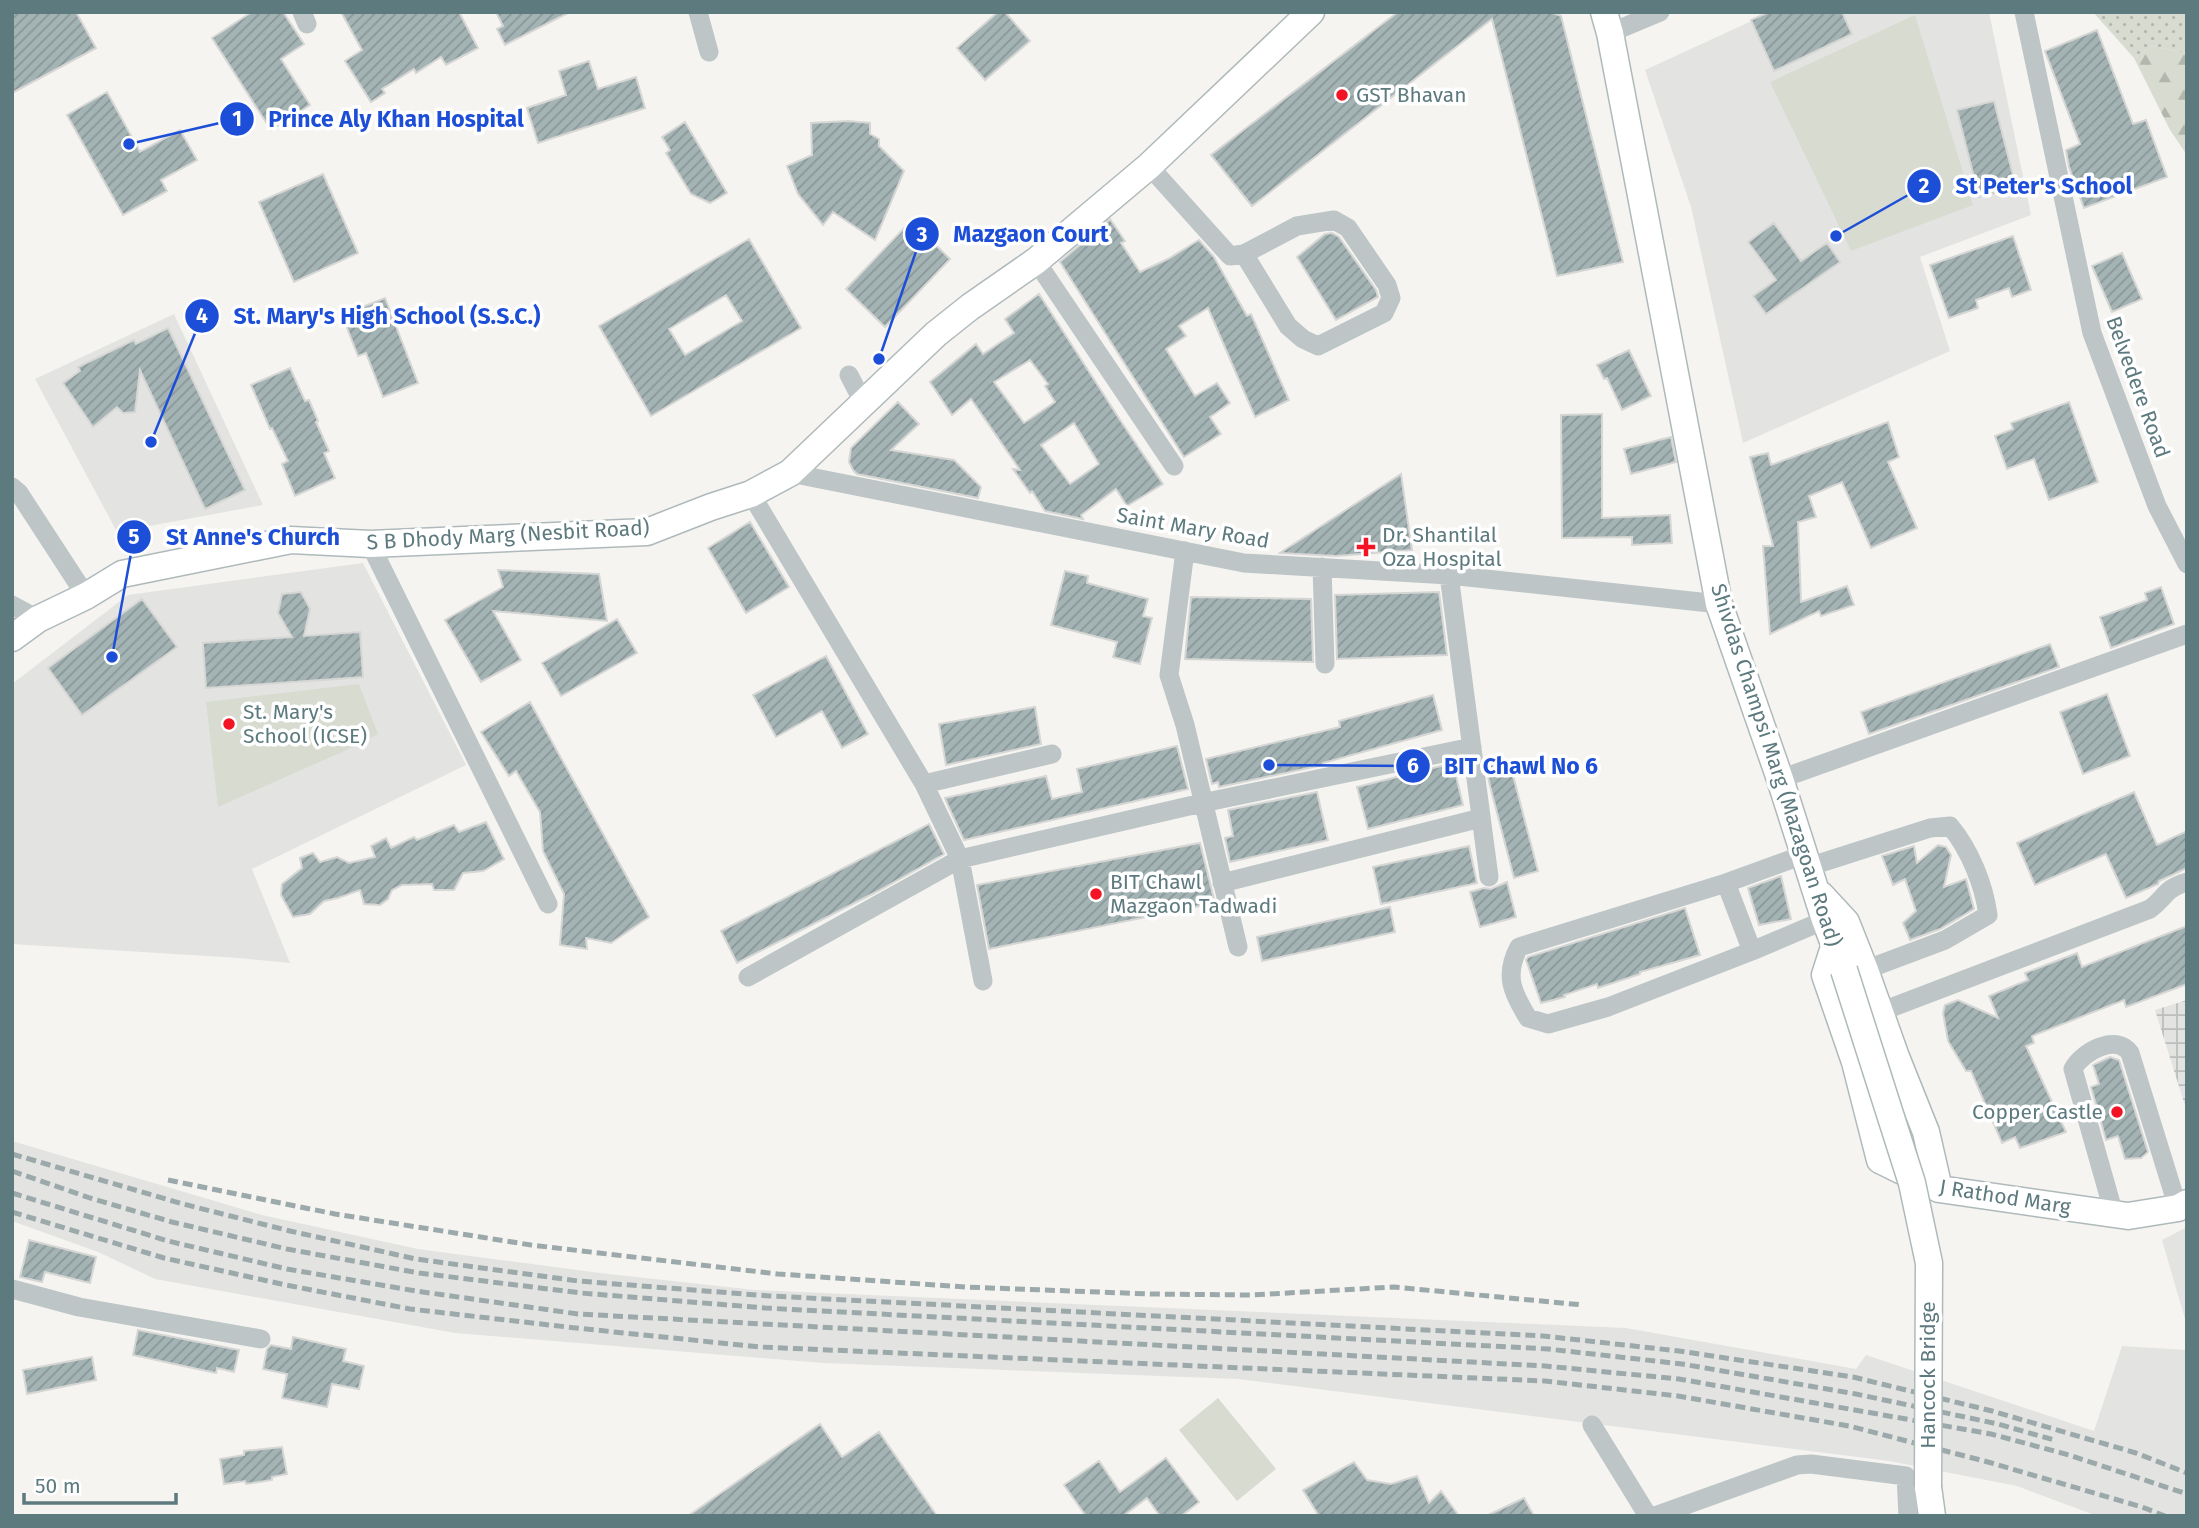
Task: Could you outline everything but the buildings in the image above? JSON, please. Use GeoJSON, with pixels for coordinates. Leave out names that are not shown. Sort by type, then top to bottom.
{"type":"FeatureCollection","features":[{"type":"Feature","properties":{"kind":"street"},"geometry":{"type":"LineString","coordinates":[[698,12],[709,52]]}},
{"type":"Feature","properties":{"kind":"street","name":"S B Dhody Marg (Nesbit Road)"},"geometry":{"type":"LineString","coordinates":[[12,638],[38,619],[86,596],[122,574],[291,540],[370,544],[647,532],[751,494],[789,473],[936,334],[1036,261],[1149,166],[1311,12]]}},
{"type":"Feature","properties":{"kind":"street"},"geometry":{"type":"LineString","coordinates":[[1607,22],[1660,12]]}},
{"type":"Feature","properties":{"kind":"street","name":"Belvedere Road"},"geometry":{"type":"LineString","coordinates":[[2024,12],[2092,333],[2157,506],[2187,564]]}},
{"type":"Feature","properties":{"kind":"street","name":"Shivdas Champsi Marg (Mazagoan Road)"},"geometry":{"type":"LineString","coordinates":[[1607,22],[1719,604],[1780,779],[1825,920],[1848,962],[1912,1183],[1929,1264]]}},
{"type":"Feature","properties":{"kind":"street"},"geometry":{"type":"LineString","coordinates":[[1149,166],[1230,256],[1244,254],[1297,226],[1334,220],[1348,228],[1387,285],[1391,298],[1384,313],[1318,346],[1303,339],[1288,326],[1244,254]]}},
{"type":"Feature","properties":{"kind":"street"},"geometry":{"type":"LineString","coordinates":[[1036,261],[1174,466]]}},
{"type":"Feature","properties":{"kind":"street"},"geometry":{"type":"LineString","coordinates":[[849,374],[863,402]]}},
{"type":"Feature","properties":{"kind":"street","name":"Saint Mary Road"},"geometry":{"type":"LineString","coordinates":[[789,473],[1244,563],[1449,575],[1719,604]]}},
{"type":"Feature","properties":{"kind":"street"},"geometry":{"type":"LineString","coordinates":[[12,486],[86,596]]}},
{"type":"Feature","properties":{"kind":"street"},"geometry":{"type":"LineString","coordinates":[[751,494],[924,784],[960,859],[983,981]]}},
{"type":"Feature","properties":{"kind":"street"},"geometry":{"type":"LineString","coordinates":[[370,544],[548,904]]}},
{"type":"Feature","properties":{"kind":"street"},"geometry":{"type":"LineString","coordinates":[[1185,551],[1169,675],[1185,725],[1238,947]]}},
{"type":"Feature","properties":{"kind":"street"},"geometry":{"type":"LineString","coordinates":[[1322,567],[1325,664]]}},
{"type":"Feature","properties":{"kind":"street"},"geometry":{"type":"LineString","coordinates":[[1449,575],[1489,877]]}},
{"type":"Feature","properties":{"kind":"street"},"geometry":{"type":"LineString","coordinates":[[12,605],[38,619]]}},
{"type":"Feature","properties":{"kind":"street"},"geometry":{"type":"LineString","coordinates":[[1780,779],[2187,634]]}},
{"type":"Feature","properties":{"kind":"street"},"geometry":{"type":"LineString","coordinates":[[748,977],[960,859],[1202,803],[1472,747]]}},
{"type":"Feature","properties":{"kind":"street"},"geometry":{"type":"LineString","coordinates":[[924,784],[1052,754]]}},
{"type":"Feature","properties":{"kind":"street"},"geometry":{"type":"LineString","coordinates":[[1222,883],[1481,818]]}},
{"type":"Feature","properties":{"kind":"street"},"geometry":{"type":"LineString","coordinates":[[1825,920],[1608,1007],[1548,1024],[1528,1018],[1516,998],[1509,972],[1519,947],[1726,883],[1808,870],[1930,828],[1950,826],[1959,836],[1985,894],[1988,915],[1945,940],[1848,962]]}},
{"type":"Feature","properties":{"kind":"street"},"geometry":{"type":"LineString","coordinates":[[1808,870],[1846,922],[1848,962],[1880,1012],[1926,1132],[1939,1189]]}},
{"type":"Feature","properties":{"kind":"street"},"geometry":{"type":"LineString","coordinates":[[1880,1012],[2150,909],[2171,887],[2187,882]]}},
{"type":"Feature","properties":{"kind":"street"},"geometry":{"type":"LineString","coordinates":[[1726,883],[1752,951]]}},
{"type":"Feature","properties":{"kind":"street","name":"J Rathod Marg"},"geometry":{"type":"LineString","coordinates":[[1848,962],[1825,975],[1855,1062],[1880,1160],[1939,1189],[2128,1216],[2183,1205]]}},
{"type":"Feature","properties":{"kind":"street"},"geometry":{"type":"LineString","coordinates":[[2114,1214],[2073,1069],[2086,1054],[2113,1044],[2120,1044],[2130,1053],[2183,1205]]}},
{"type":"Feature","properties":{"kind":"street","name":"Hancock Bridge"},"geometry":{"type":"LineString","coordinates":[[1929,1264],[1928,1487],[1932,1516]]}},
{"type":"Feature","properties":{"kind":"street"},"geometry":{"type":"LineString","coordinates":[[12,1289],[79,1307],[261,1339]]}},
{"type":"Feature","properties":{"kind":"street"},"geometry":{"type":"LineString","coordinates":[[1592,1424],[1648,1516]]}},
{"type":"Feature","properties":{"kind":"street"},"geometry":{"type":"LineString","coordinates":[[1655,1516],[1797,1465],[1811,1464],[1906,1476],[1908,1516]]}},
{"type":"Feature","properties":{"kind":"shaded area"},"geometry":{"type":"Polygon","coordinates":[[[1771,12],[1989,12],[2031,215],[1920,257],[1950,351],[1743,443],[1691,207],[1645,70],[1771,12]]]}},
{"type":"Feature","properties":{"kind":"shaded area"},"geometry":{"type":"Polygon","coordinates":[[[174,314],[263,505],[117,532],[35,379],[174,314]]]}},
{"type":"Feature","properties":{"kind":"shaded area","name":"St. Mary's School (ICSE)"},"geometry":{"type":"Polygon","coordinates":[[[363,563],[466,765],[252,869],[290,963],[12,944],[12,684],[128,595],[363,563]]]}},
{"type":"Feature","properties":{"kind":"shaded area"},"geometry":{"type":"Polygon","coordinates":[[[2187,1000],[2187,1112],[2155,1010],[2187,1000]]]}},
{"type":"Feature","properties":{"kind":"shaded area"},"geometry":{"type":"Polygon","coordinates":[[[12,1141],[262,1215],[418,1249],[755,1290],[1626,1328],[1856,1369],[1866,1355],[2094,1431],[2122,1346],[2187,1350],[2187,1516],[2097,1516],[2017,1486],[1889,1461],[1238,1379],[823,1363],[455,1333],[155,1279],[98,1252],[12,1221],[12,1141]]]}},
{"type":"Feature","properties":{"kind":"shaded area"},"geometry":{"type":"Polygon","coordinates":[[[2187,1227],[2187,1326],[2162,1240],[2187,1227]]]}},
{"type":"Feature","properties":{"kind":"green space"},"geometry":{"type":"Polygon","coordinates":[[[2093,12],[2187,12],[2187,53],[2153,46],[2134,58],[2093,12]]]}},
{"type":"Feature","properties":{"kind":"green space"},"geometry":{"type":"Polygon","coordinates":[[[1915,15],[1973,205],[1851,251],[1770,82],[1915,15]]]}},
{"type":"Feature","properties":{"kind":"green space"},"geometry":{"type":"Polygon","coordinates":[[[2153,46],[2187,53],[2187,155],[2170,130],[2134,58],[2153,46]]]}},
{"type":"Feature","properties":{"kind":"green space"},"geometry":{"type":"Polygon","coordinates":[[[359,684],[378,734],[218,807],[206,702],[359,684]]]}},
{"type":"Feature","properties":{"kind":"green space"},"geometry":{"type":"Polygon","coordinates":[[[1218,1398],[1276,1469],[1237,1501],[1179,1430],[1218,1398]]]}},
{"type":"Feature","properties":{"kind":"railway"},"geometry":{"type":"LineString","coordinates":[[12,1154],[183,1204],[290,1231],[416,1259],[578,1281],[770,1296],[1543,1336],[1679,1351],[1853,1377],[1992,1411],[2136,1453],[2187,1473]]}},
{"type":"Feature","properties":{"kind":"railway"},"geometry":{"type":"LineString","coordinates":[[12,1171],[172,1222],[287,1249],[419,1273],[581,1293],[765,1308],[1548,1349],[1682,1364],[1856,1394],[1998,1424],[2054,1440]]}},
{"type":"Feature","properties":{"kind":"railway"},"geometry":{"type":"LineString","coordinates":[[168,1180],[335,1214],[531,1245],[778,1274],[965,1287],[1151,1294],[1252,1295],[1394,1287],[1583,1305]]}},
{"type":"Feature","properties":{"kind":"railway"},"geometry":{"type":"LineString","coordinates":[[12,1193],[168,1241],[287,1269],[578,1314],[1545,1366],[1679,1379],[1991,1434],[2069,1455],[2187,1494]]}},
{"type":"Feature","properties":{"kind":"railway"},"geometry":{"type":"LineString","coordinates":[[12,1212],[164,1258],[286,1285],[410,1309],[576,1328],[760,1347],[1545,1381],[1678,1396],[1849,1426],[1988,1462],[2165,1516]]}},
{"type":"Feature","properties":{"kind":"place","name":"GST Bhavan"},"geometry":{"type":"Point","coordinates":[1342,95]}},
{"type":"Feature","properties":{"kind":"place","name":"Prince Aly Khan Hospital"},"geometry":{"type":"Point","coordinates":[129,144]}},
{"type":"Feature","properties":{"kind":"place","name":"St Peter's School"},"geometry":{"type":"Point","coordinates":[1836,236]}},
{"type":"Feature","properties":{"kind":"place","name":"Mazgaon Court"},"geometry":{"type":"Point","coordinates":[879,359]}},
{"type":"Feature","properties":{"kind":"place","name":"St. Mary's High School (S.S.C.)"},"geometry":{"type":"Point","coordinates":[151,442]}},
{"type":"Feature","properties":{"kind":"place","name":"Dr. Shantilal Oza Hospital"},"geometry":{"type":"Point","coordinates":[1366,547]}},
{"type":"Feature","properties":{"kind":"place","name":"St Anne's Church"},"geometry":{"type":"Point","coordinates":[112,657]}},
{"type":"Feature","properties":{"kind":"place","name":"St. Mary's School (ICSE)"},"geometry":{"type":"Point","coordinates":[229,724]}},
{"type":"Feature","properties":{"kind":"place","name":"BIT Chawl No 6"},"geometry":{"type":"Point","coordinates":[1269,765]}},
{"type":"Feature","properties":{"kind":"place","name":"BIT Chawl Mazgaon Tadwadi"},"geometry":{"type":"Point","coordinates":[1096,894]}},
{"type":"Feature","properties":{"kind":"place","name":"Copper Castle"},"geometry":{"type":"Point","coordinates":[2117,1112]}}]}
